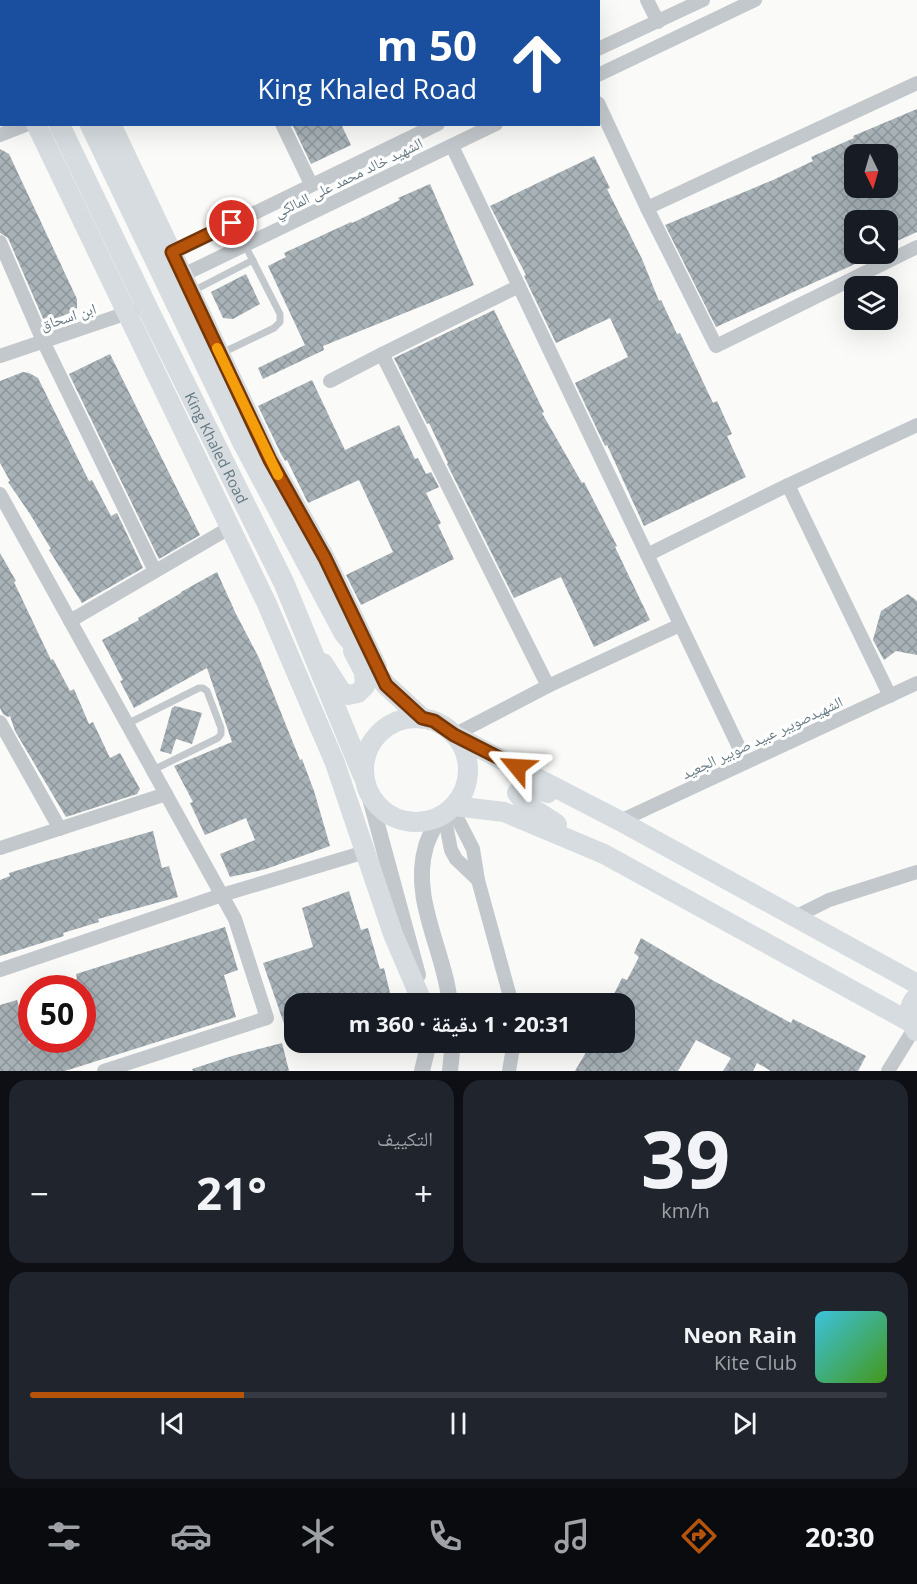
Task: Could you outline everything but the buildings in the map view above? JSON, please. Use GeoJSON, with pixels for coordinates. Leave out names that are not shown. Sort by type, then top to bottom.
{"type":"FeatureCollection","features":[{"type":"Feature","properties":{"kind":"main road"},"geometry":{"type":"LineString","coordinates":[[37,126],[267,604],[323,734],[393,934],[419,993]]}},
{"type":"Feature","properties":{"kind":"main road","name":"King Khaled Road"},"geometry":{"type":"LineString","coordinates":[[60,126],[284,583],[365,783]]}},
{"type":"Feature","properties":{"kind":"main road","name":"King Khaled Road"},"geometry":{"type":"LineString","coordinates":[[91,126],[242,441],[344,633],[386,685],[422,718]]}},
{"type":"Feature","properties":{"kind":"main road"},"geometry":{"type":"LineString","coordinates":[[112,126],[270,460],[325,558],[386,685]]}},
{"type":"Feature","properties":{"kind":"main road"},"geometry":{"type":"LineString","coordinates":[[309,640],[341,691],[348,695],[358,693],[365,686],[364,672],[344,633]]}},
{"type":"Feature","properties":{"kind":"main road"},"geometry":{"type":"LineString","coordinates":[[454,735],[463,747],[468,762],[468,778],[463,793],[447,811],[423,822],[406,821],[390,816],[377,805],[365,783],[364,760],[370,745],[379,733],[392,723],[422,718],[434,721],[454,735],[620,820],[917,984]]}},
{"type":"Feature","properties":{"kind":"main road"},"geometry":{"type":"LineString","coordinates":[[620,820],[523,785],[517,793],[525,803],[604,854],[914,1027]]}},
{"type":"Feature","properties":{"kind":"main road"},"geometry":{"type":"LineString","coordinates":[[447,811],[504,812],[604,854]]}},
{"type":"Feature","properties":{"kind":"main road"},"geometry":{"type":"LineString","coordinates":[[914,1027],[910,1006],[917,996]]}},
{"type":"Feature","properties":{"kind":"street"},"geometry":{"type":"LineString","coordinates":[[647,0],[658,22]]}},
{"type":"Feature","properties":{"kind":"street"},"geometry":{"type":"LineString","coordinates":[[600,48],[703,0]]}},
{"type":"Feature","properties":{"kind":"street"},"geometry":{"type":"LineString","coordinates":[[600,74],[754,0]]}},
{"type":"Feature","properties":{"kind":"street"},"geometry":{"type":"LineString","coordinates":[[647,208],[917,83]]}},
{"type":"Feature","properties":{"kind":"street"},"geometry":{"type":"LineString","coordinates":[[600,106],[647,208],[716,346],[917,247]]}},
{"type":"Feature","properties":{"kind":"street"},"geometry":{"type":"LineString","coordinates":[[0,135],[23,126]]}},
{"type":"Feature","properties":{"kind":"street"},"geometry":{"type":"LineString","coordinates":[[283,126],[311,184]]}},
{"type":"Feature","properties":{"kind":"street","name":"الشهيد خالد محمد على المالكي"},"geometry":{"type":"LineString","coordinates":[[172,252],[434,126]]}},
{"type":"Feature","properties":{"kind":"street","name":"الشهيد خالد محمد على المالكي"},"geometry":{"type":"LineString","coordinates":[[186,284],[245,245],[492,126]]}},
{"type":"Feature","properties":{"kind":"street"},"geometry":{"type":"LineString","coordinates":[[452,146],[746,762]]}},
{"type":"Feature","properties":{"kind":"street"},"geometry":{"type":"LineString","coordinates":[[0,242],[43,341],[155,571]]}},
{"type":"Feature","properties":{"kind":"street"},"geometry":{"type":"LineString","coordinates":[[330,381],[519,286]]}},
{"type":"Feature","properties":{"kind":"street","name":"ابن اسحاق"},"geometry":{"type":"LineString","coordinates":[[0,356],[147,307]]}},
{"type":"Feature","properties":{"kind":"street"},"geometry":{"type":"LineString","coordinates":[[382,354],[548,686]]}},
{"type":"Feature","properties":{"kind":"street"},"geometry":{"type":"LineString","coordinates":[[647,555],[788,485],[917,425]]}},
{"type":"Feature","properties":{"kind":"street"},"geometry":{"type":"LineString","coordinates":[[788,485],[890,696]]}},
{"type":"Feature","properties":{"kind":"street"},"geometry":{"type":"LineString","coordinates":[[0,494],[235,919],[267,1018],[104,1071]]}},
{"type":"Feature","properties":{"kind":"street"},"geometry":{"type":"LineString","coordinates":[[70,621],[231,527]]}},
{"type":"Feature","properties":{"kind":"street"},"geometry":{"type":"LineString","coordinates":[[454,735],[548,686],[680,625]]}},
{"type":"Feature","properties":{"kind":"street","name":"الشهيدصويبر عبيد صوبير الجعيد"},"geometry":{"type":"LineString","coordinates":[[620,820],[917,683]]}},
{"type":"Feature","properties":{"kind":"street"},"geometry":{"type":"LineString","coordinates":[[1,726],[60,829]]}},
{"type":"Feature","properties":{"kind":"street"},"geometry":{"type":"LineString","coordinates":[[365,783],[422,993]]}},
{"type":"Feature","properties":{"kind":"street"},"geometry":{"type":"LineString","coordinates":[[0,848],[166,794]]}},
{"type":"Feature","properties":{"kind":"street"},"geometry":{"type":"LineString","coordinates":[[447,811],[451,850],[456,859],[478,880]]}},
{"type":"Feature","properties":{"kind":"street"},"geometry":{"type":"LineString","coordinates":[[447,811],[469,838],[473,849],[478,880],[509,993]]}},
{"type":"Feature","properties":{"kind":"street"},"geometry":{"type":"LineString","coordinates":[[447,811],[426,845],[421,890],[448,993]]}},
{"type":"Feature","properties":{"kind":"street"},"geometry":{"type":"LineString","coordinates":[[0,970],[222,895],[365,852]]}},
{"type":"Feature","properties":{"kind":"street"},"geometry":{"type":"LineString","coordinates":[[795,917],[829,900],[917,872]]}},
{"type":"Feature","properties":{"kind":"street"},"geometry":{"type":"LineString","coordinates":[[888,1071],[914,1027]]}},
{"type":"Feature","properties":{"kind":"street"},"geometry":{"type":"LineString","coordinates":[[422,1071],[426,1053]]}},
{"type":"Feature","properties":{"kind":"street"},"geometry":{"type":"LineString","coordinates":[[450,1071],[452,1053]]}},
{"type":"Feature","properties":{"kind":"street"},"geometry":{"type":"LineString","coordinates":[[509,1071],[512,1053]]}},
{"type":"Feature","properties":{"kind":"lane"},"geometry":{"type":"LineString","coordinates":[[220,354],[274,328],[280,322],[280,314],[245,245]]}},
{"type":"Feature","properties":{"kind":"lane"},"geometry":{"type":"LineString","coordinates":[[186,284],[253,260]]}},
{"type":"Feature","properties":{"kind":"lane"},"geometry":{"type":"LineString","coordinates":[[127,724],[199,688],[207,692],[221,728],[221,734],[218,738],[153,770]]}},
{"type":"Feature","properties":{"kind":"slow traffic"},"geometry":{"type":"LineString","coordinates":[[217,348],[278,475]]}},
{"type":"Feature","properties":{"kind":"route"},"geometry":{"type":"LineString","coordinates":[[232,223],[172,252],[270,460],[325,558],[386,685],[422,718],[434,721],[454,735],[517,767]]}}]}
